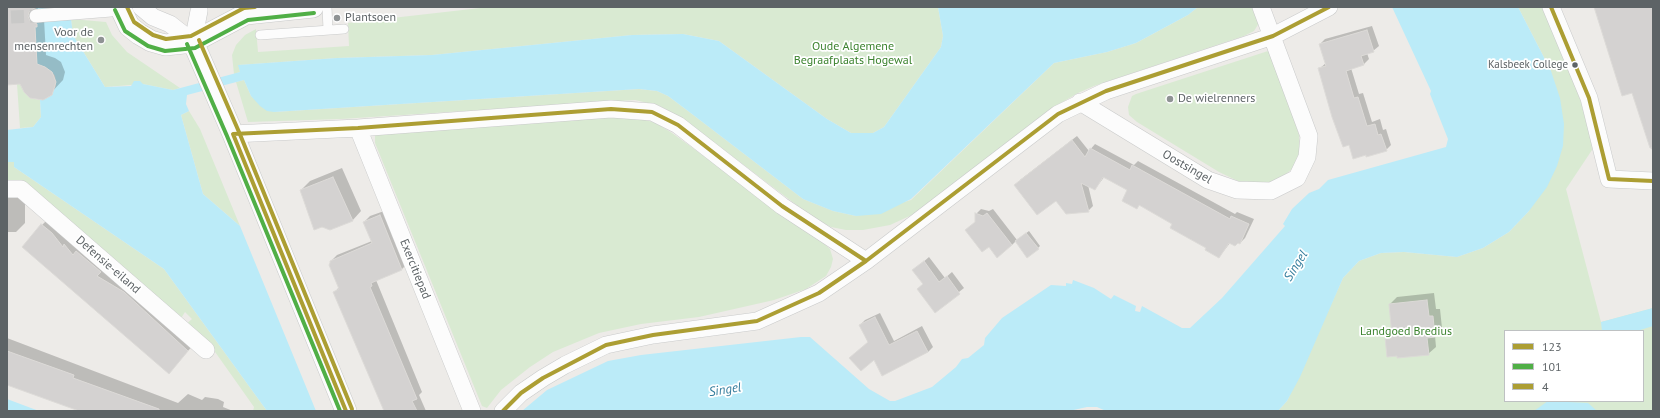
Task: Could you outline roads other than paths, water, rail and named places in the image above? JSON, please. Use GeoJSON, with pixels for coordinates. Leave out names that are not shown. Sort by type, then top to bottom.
{"type":"FeatureCollection","features":[{"type":"Feature","properties":{"kind":"street"},"geometry":{"type":"LineString","coordinates":[[123,8],[129,26],[151,41],[165,45],[193,42],[246,14],[313,7]]}},
{"type":"Feature","properties":{"kind":"street","name":"Oostsingel"},"geometry":{"type":"LineString","coordinates":[[1080,102],[1208,180],[1237,190],[1271,191],[1297,178],[1307,157],[1309,136],[1261,7]]}},
{"type":"Feature","properties":{"kind":"street"},"geometry":{"type":"LineString","coordinates":[[503,411],[522,393],[543,378],[565,365],[606,345],[653,335],[757,321],[819,293],[866,261],[1058,114],[1080,102],[1106,91],[1273,36],[1329,7]]}},
{"type":"Feature","properties":{"kind":"street"},"geometry":{"type":"LineString","coordinates":[[1551,7],[1589,98],[1597,125],[1609,179],[1653,181]]}},
{"type":"Feature","properties":{"kind":"street"},"geometry":{"type":"LineString","coordinates":[[36,16],[123,8],[170,24],[193,42],[211,87],[233,134],[346,411]]}},
{"type":"Feature","properties":{"kind":"street"},"geometry":{"type":"LineString","coordinates":[[193,42],[199,9]]}},
{"type":"Feature","properties":{"kind":"street"},"geometry":{"type":"LineString","coordinates":[[233,134],[358,128],[611,109],[652,112],[678,125],[782,206],[866,261]]}},
{"type":"Feature","properties":{"kind":"street","name":"Exercitiepad"},"geometry":{"type":"LineString","coordinates":[[358,128],[472,411]]}},
{"type":"Feature","properties":{"kind":"street","name":"Defensie-eiland"},"geometry":{"type":"LineString","coordinates":[[7,189],[21,189],[206,350]]}},
{"type":"Feature","properties":{"kind":"lane"},"geometry":{"type":"LineString","coordinates":[[326,7],[328,30]]}},
{"type":"Feature","properties":{"kind":"lane"},"geometry":{"type":"LineString","coordinates":[[260,34],[344,29]]}},
{"type":"Feature","properties":{"kind":"water"},"geometry":{"type":"Polygon","coordinates":[[[36,7],[65,7],[64,8],[71,19],[73,35],[105,87],[131,86],[134,81],[140,81],[143,84],[173,90],[240,72],[238,65],[337,58],[432,55],[632,35],[683,34],[719,41],[827,119],[851,133],[873,133],[884,127],[941,47],[943,36],[938,7],[1198,7],[1188,15],[1136,43],[1107,52],[1054,63],[911,199],[881,214],[856,216],[833,211],[803,199],[668,96],[657,91],[639,89],[274,112],[267,111],[260,106],[251,96],[244,80],[187,95],[186,104],[189,111],[181,115],[203,194],[240,226],[316,411],[267,411],[164,269],[14,167],[14,162],[7,162],[7,130],[33,127],[41,117],[40,100],[51,95],[56,86],[55,76],[52,72],[45,67],[37,66],[35,27],[37,27],[36,7]]]}},
{"type":"Feature","properties":{"kind":"water","name":"Singel"},"geometry":{"type":"Polygon","coordinates":[[[1392,7],[1518,7],[1551,71],[1560,98],[1564,124],[1563,146],[1557,166],[1547,187],[1529,211],[1509,232],[1483,248],[1457,257],[1404,252],[1381,253],[1359,261],[1343,278],[1300,377],[1287,401],[1278,411],[1106,411],[1097,407],[1087,407],[1069,411],[522,411],[547,390],[608,361],[641,355],[801,337],[810,337],[869,389],[890,401],[895,401],[932,387],[956,367],[962,359],[968,358],[984,345],[985,338],[1002,318],[1051,285],[1066,286],[1066,283],[1072,284],[1073,280],[1094,288],[1111,299],[1114,295],[1136,306],[1135,311],[1140,312],[1142,306],[1182,328],[1190,328],[1222,298],[1285,226],[1283,224],[1292,209],[1309,193],[1319,189],[1328,180],[1446,147],[1448,139],[1430,94],[1431,91],[1392,7]]]}},
{"type":"Feature","properties":{"kind":"water"},"geometry":{"type":"Polygon","coordinates":[[[1653,308],[1653,326],[1640,330],[1602,330],[1601,322],[1653,308]]]}},
{"type":"Feature","properties":{"kind":"water"},"geometry":{"type":"Polygon","coordinates":[[[7,399],[39,411],[7,411],[7,399]]]}},
{"type":"Feature","properties":{"kind":"water"},"geometry":{"type":"Polygon","coordinates":[[[1547,402],[1568,402],[1588,403],[1597,411],[1534,411],[1547,402]]]}},
{"type":"Feature","properties":{"kind":"tunnel"},"geometry":{"type":"LineString","coordinates":[[11,17],[36,16]]}},
{"type":"Feature","properties":{"kind":"place","name":"Plantsoen"},"geometry":{"type":"Point","coordinates":[337,18]}},
{"type":"Feature","properties":{"kind":"place","name":"Voor de mensenrechten"},"geometry":{"type":"Point","coordinates":[101,40]}},
{"type":"Feature","properties":{"kind":"place","name":"Kalsbeek College"},"geometry":{"type":"Point","coordinates":[1575,65]}},
{"type":"Feature","properties":{"kind":"place","name":"De wielrenners"},"geometry":{"type":"Point","coordinates":[1170,99]}},
{"type":"Feature","properties":{"kind":"park label","name":"Oude Algemene Begraafplaats Hogewal"},"geometry":{"type":"Point","coordinates":[853,54]}},
{"type":"Feature","properties":{"kind":"park label","name":"Landgoed Bredius"},"geometry":{"type":"Point","coordinates":[1406,332]}}]}
